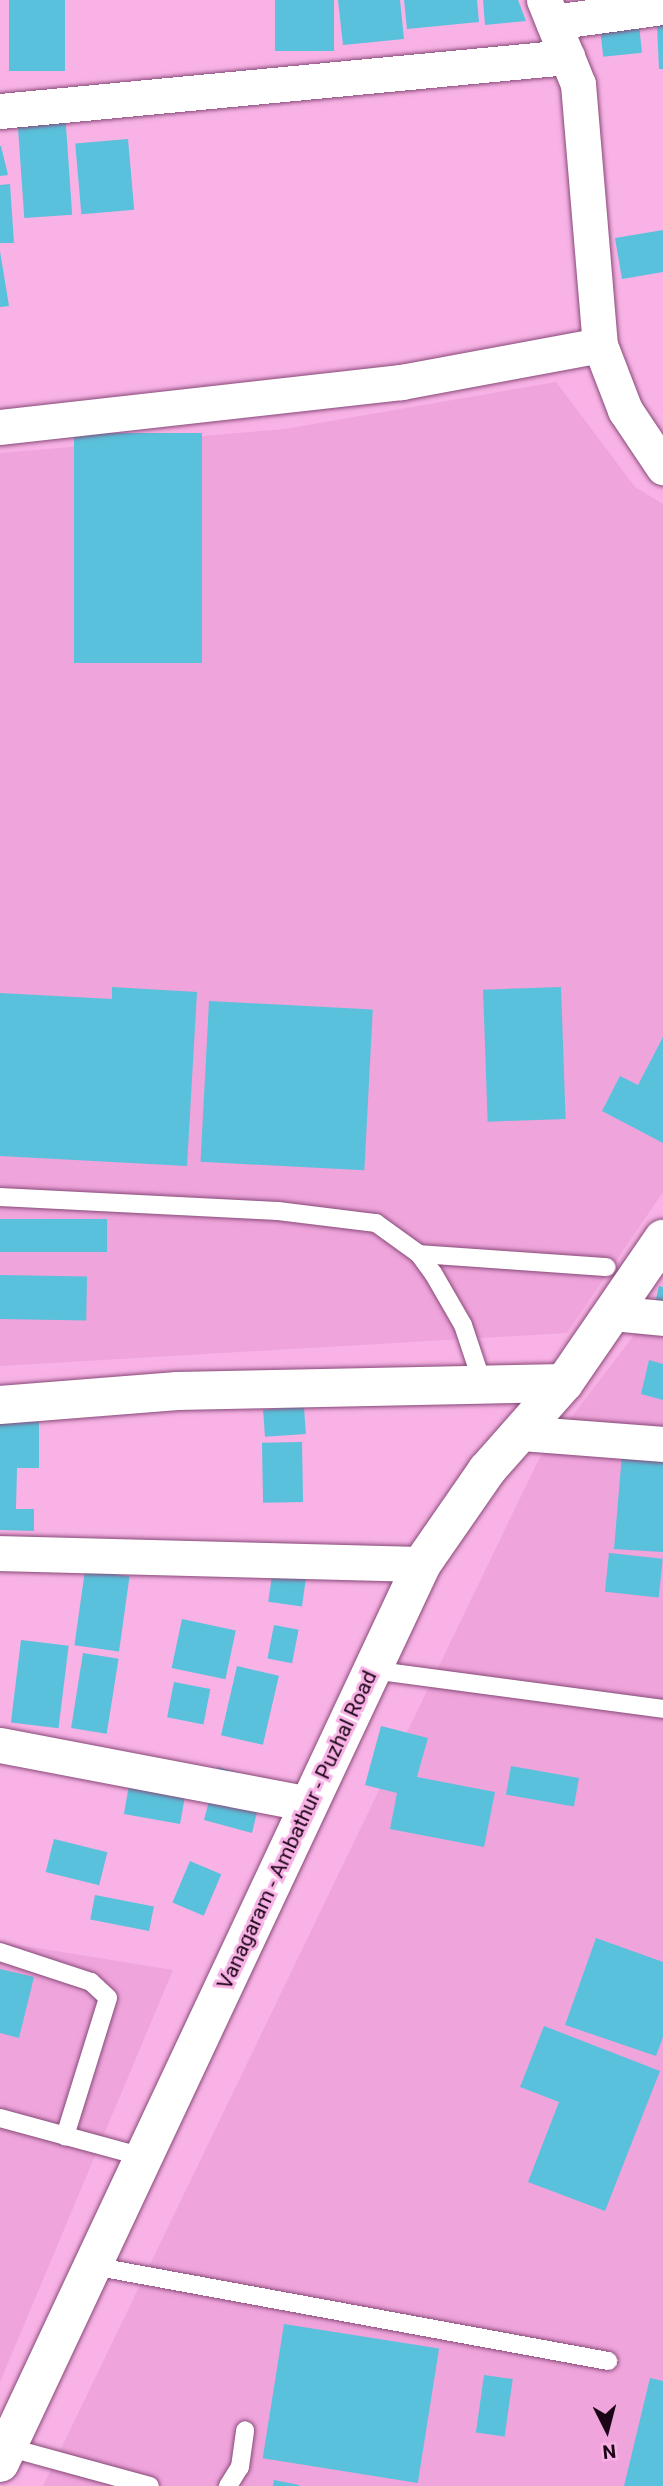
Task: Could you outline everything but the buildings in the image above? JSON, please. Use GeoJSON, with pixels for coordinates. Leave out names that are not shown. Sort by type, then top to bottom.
{"type":"FeatureCollection","features":[{"type":"Feature","properties":{"kind":"main road","name":"Vanagaram - Ambathur - Puzhal Road"},"geometry":{"type":"LineString","coordinates":[[4,2455],[422,1564],[520,1433],[565,1383],[663,1239]]}},
{"type":"Feature","properties":{"kind":"main road"},"geometry":{"type":"LineString","coordinates":[[0,1405],[177,1391],[565,1383]]}},
{"type":"Feature","properties":{"kind":"street"},"geometry":{"type":"LineString","coordinates":[[663,7],[549,11],[578,84],[600,345],[625,410],[663,467]]}},
{"type":"Feature","properties":{"kind":"street"},"geometry":{"type":"LineString","coordinates":[[0,110],[567,57]]}},
{"type":"Feature","properties":{"kind":"street"},"geometry":{"type":"LineString","coordinates":[[0,427],[401,382],[600,345]]}},
{"type":"Feature","properties":{"kind":"street"},"geometry":{"type":"LineString","coordinates":[[612,1314],[663,1318]]}},
{"type":"Feature","properties":{"kind":"street"},"geometry":{"type":"LineString","coordinates":[[520,1433],[663,1444]]}},
{"type":"Feature","properties":{"kind":"street"},"geometry":{"type":"LineString","coordinates":[[0,1553],[351,1557],[422,1564]]}},
{"type":"Feature","properties":{"kind":"street"},"geometry":{"type":"LineString","coordinates":[[0,1745],[309,1804]]}},
{"type":"Feature","properties":{"kind":"lane"},"geometry":{"type":"LineString","coordinates":[[0,1197],[352,1217],[376,1223],[419,1254],[463,1325],[483,1385]]}},
{"type":"Feature","properties":{"kind":"lane"},"geometry":{"type":"LineString","coordinates":[[419,1254],[607,1267]]}},
{"type":"Feature","properties":{"kind":"lane"},"geometry":{"type":"LineString","coordinates":[[372,1670],[663,1709]]}},
{"type":"Feature","properties":{"kind":"lane"},"geometry":{"type":"LineString","coordinates":[[0,1952],[91,1982],[108,1998],[65,2136]]}},
{"type":"Feature","properties":{"kind":"lane"},"geometry":{"type":"LineString","coordinates":[[0,2118],[144,2157]]}},
{"type":"Feature","properties":{"kind":"lane"},"geometry":{"type":"LineString","coordinates":[[93,2266],[608,2361]]}},
{"type":"Feature","properties":{"kind":"lane"},"geometry":{"type":"LineString","coordinates":[[228,2486],[240,2467],[244,2430]]}},
{"type":"Feature","properties":{"kind":"lane"},"geometry":{"type":"LineString","coordinates":[[4,2455],[150,2486]]}},
{"type":"Feature","properties":{"kind":"shaded area"},"geometry":{"type":"Polygon","coordinates":[[[556,382],[635,487],[663,504],[663,1192],[567,1333],[0,1366],[0,453],[285,429],[556,382]]]}},
{"type":"Feature","properties":{"kind":"shaded area"},"geometry":{"type":"Polygon","coordinates":[[[663,1297],[663,2486],[43,2486],[538,1461],[663,1297]]]}},
{"type":"Feature","properties":{"kind":"shaded area"},"geometry":{"type":"Polygon","coordinates":[[[0,1942],[173,1970],[0,2382],[0,1942]]]}}]}
